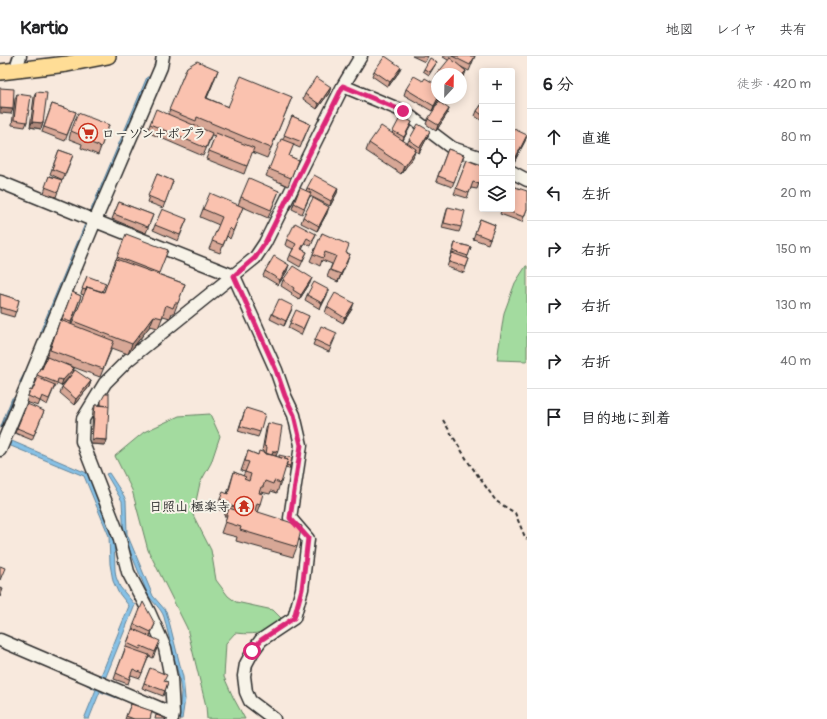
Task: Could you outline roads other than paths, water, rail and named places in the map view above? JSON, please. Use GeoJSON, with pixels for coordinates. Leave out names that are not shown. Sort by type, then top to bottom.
{"type":"FeatureCollection","features":[{"type":"Feature","properties":{"kind":"main road"},"geometry":{"type":"LineString","coordinates":[[0,72],[67,64],[108,56]]}},
{"type":"Feature","properties":{"kind":"street"},"geometry":{"type":"LineString","coordinates":[[15,71],[20,56]]}},
{"type":"Feature","properties":{"kind":"street"},"geometry":{"type":"LineString","coordinates":[[0,450],[3,434],[161,67],[164,56]]}},
{"type":"Feature","properties":{"kind":"street"},"geometry":{"type":"LineString","coordinates":[[0,640],[172,716],[170,678],[165,648],[150,612],[128,572],[119,536],[82,441],[83,419],[105,384],[128,360],[255,258],[265,243],[343,86],[361,56]]}},
{"type":"Feature","properties":{"kind":"street"},"geometry":{"type":"LineString","coordinates":[[343,86],[403,111],[452,148],[479,157]]}},
{"type":"Feature","properties":{"kind":"street"},"geometry":{"type":"LineString","coordinates":[[515,174],[527,180]]}},
{"type":"Feature","properties":{"kind":"street"},"geometry":{"type":"LineString","coordinates":[[0,182],[234,276],[276,370],[285,396],[294,415],[301,445],[290,518],[308,538],[302,589],[294,618],[261,640],[252,651],[246,664],[244,676],[246,692],[250,701],[274,719]]}},
{"type":"Feature","properties":{"kind":"water"},"geometry":{"type":"Polygon","coordinates":[[[147,77],[149,77],[93,213],[90,212],[147,77]]]}},
{"type":"Feature","properties":{"kind":"water"},"geometry":{"type":"Polygon","coordinates":[[[85,224],[87,225],[43,334],[40,332],[85,224]]]}},
{"type":"Feature","properties":{"kind":"water"},"geometry":{"type":"Polygon","coordinates":[[[0,436],[87,473],[88,475],[114,539],[116,577],[120,587],[135,605],[105,679],[100,678],[129,606],[118,592],[113,581],[110,564],[109,536],[84,476],[6,444],[0,436]]]}},
{"type":"Feature","properties":{"kind":"water"},"geometry":{"type":"Polygon","coordinates":[[[109,473],[126,501],[127,534],[153,596],[166,611],[183,677],[185,699],[182,719],[179,719],[181,692],[179,677],[164,617],[148,595],[124,536],[122,501],[106,474],[109,473]]]}},
{"type":"Feature","properties":{"kind":"water"},"geometry":{"type":"Polygon","coordinates":[[[97,687],[101,689],[89,719],[84,719],[97,687]]]}},
{"type":"Feature","properties":{"kind":"waterway"},"geometry":{"type":"LineString","coordinates":[[21,382],[27,371]]}},
{"type":"Feature","properties":{"kind":"waterway"},"geometry":{"type":"LineString","coordinates":[[2,427],[13,399]]}},
{"type":"Feature","properties":{"kind":"waterway"},"geometry":{"type":"LineString","coordinates":[[88,684],[95,688]]}},
{"type":"Feature","properties":{"kind":"waterway"},"geometry":{"type":"LineString","coordinates":[[102,691],[118,697]]}},
{"type":"Feature","properties":{"kind":"place","name":"ローソン＋ポプラ"},"geometry":{"type":"Point","coordinates":[88,133]}},
{"type":"Feature","properties":{"kind":"place","name":"日照山 極楽寺"},"geometry":{"type":"Point","coordinates":[244,506]}}]}
